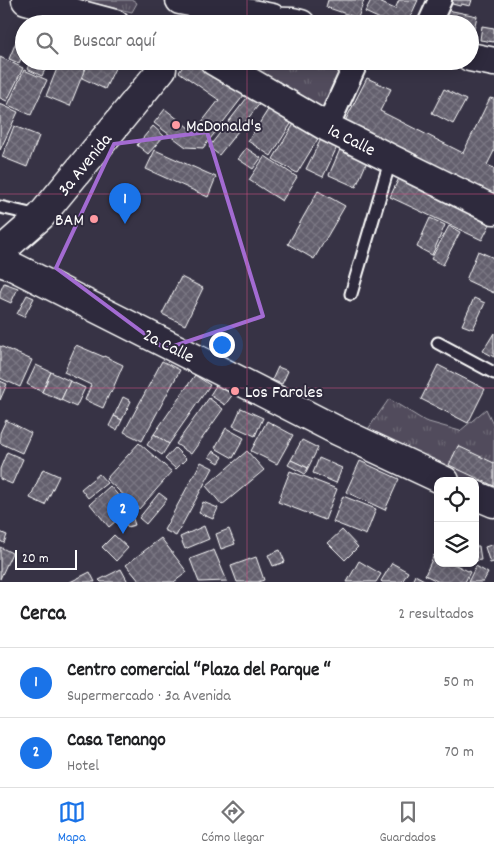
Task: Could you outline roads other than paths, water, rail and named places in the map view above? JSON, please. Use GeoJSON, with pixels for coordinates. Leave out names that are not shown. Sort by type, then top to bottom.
{"type":"FeatureCollection","features":[{"type":"Feature","properties":{"kind":"main road"},"geometry":{"type":"LineString","coordinates":[[26,0],[82,15]]}},
{"type":"Feature","properties":{"kind":"main road"},"geometry":{"type":"LineString","coordinates":[[180,0],[256,15]]}},
{"type":"Feature","properties":{"kind":"main road"},"geometry":{"type":"LineString","coordinates":[[479,59],[494,62]]}},
{"type":"Feature","properties":{"kind":"main road","name":"3a Avenida"},"geometry":{"type":"LineString","coordinates":[[0,252],[40,216],[161,70]]}},
{"type":"Feature","properties":{"kind":"main road","name":"1a Calle"},"geometry":{"type":"LineString","coordinates":[[229,70],[327,127],[494,210]]}},
{"type":"Feature","properties":{"kind":"main road","name":"2a Calle"},"geometry":{"type":"LineString","coordinates":[[0,262],[12,266],[128,324],[338,431],[436,477]]}},
{"type":"Feature","properties":{"kind":"main road"},"geometry":{"type":"LineString","coordinates":[[479,497],[494,504]]}},
{"type":"Feature","properties":{"kind":"street"},"geometry":{"type":"LineString","coordinates":[[433,15],[440,0]]}},
{"type":"Feature","properties":{"kind":"street"},"geometry":{"type":"LineString","coordinates":[[327,127],[352,70]]}},
{"type":"Feature","properties":{"kind":"lane"},"geometry":{"type":"LineString","coordinates":[[351,294],[391,158]]}},
{"type":"Feature","properties":{"kind":"lane"},"geometry":{"type":"LineString","coordinates":[[0,207],[40,216]]}},
{"type":"Feature","properties":{"kind":"lane"},"geometry":{"type":"LineString","coordinates":[[438,343],[494,373]]}},
{"type":"Feature","properties":{"kind":"place","name":"McDonald's"},"geometry":{"type":"Point","coordinates":[176,125]}},
{"type":"Feature","properties":{"kind":"place","name":"BAM"},"geometry":{"type":"Point","coordinates":[94,219]}},
{"type":"Feature","properties":{"kind":"place","name":"Centro comercial “Plaza del Parque “"},"geometry":{"type":"Point","coordinates":[125,224]}},
{"type":"Feature","properties":{"kind":"place","name":"Los Faroles"},"geometry":{"type":"Point","coordinates":[235,391]}},
{"type":"Feature","properties":{"kind":"place","name":"Casa Tenango"},"geometry":{"type":"Point","coordinates":[123,534]}}]}
